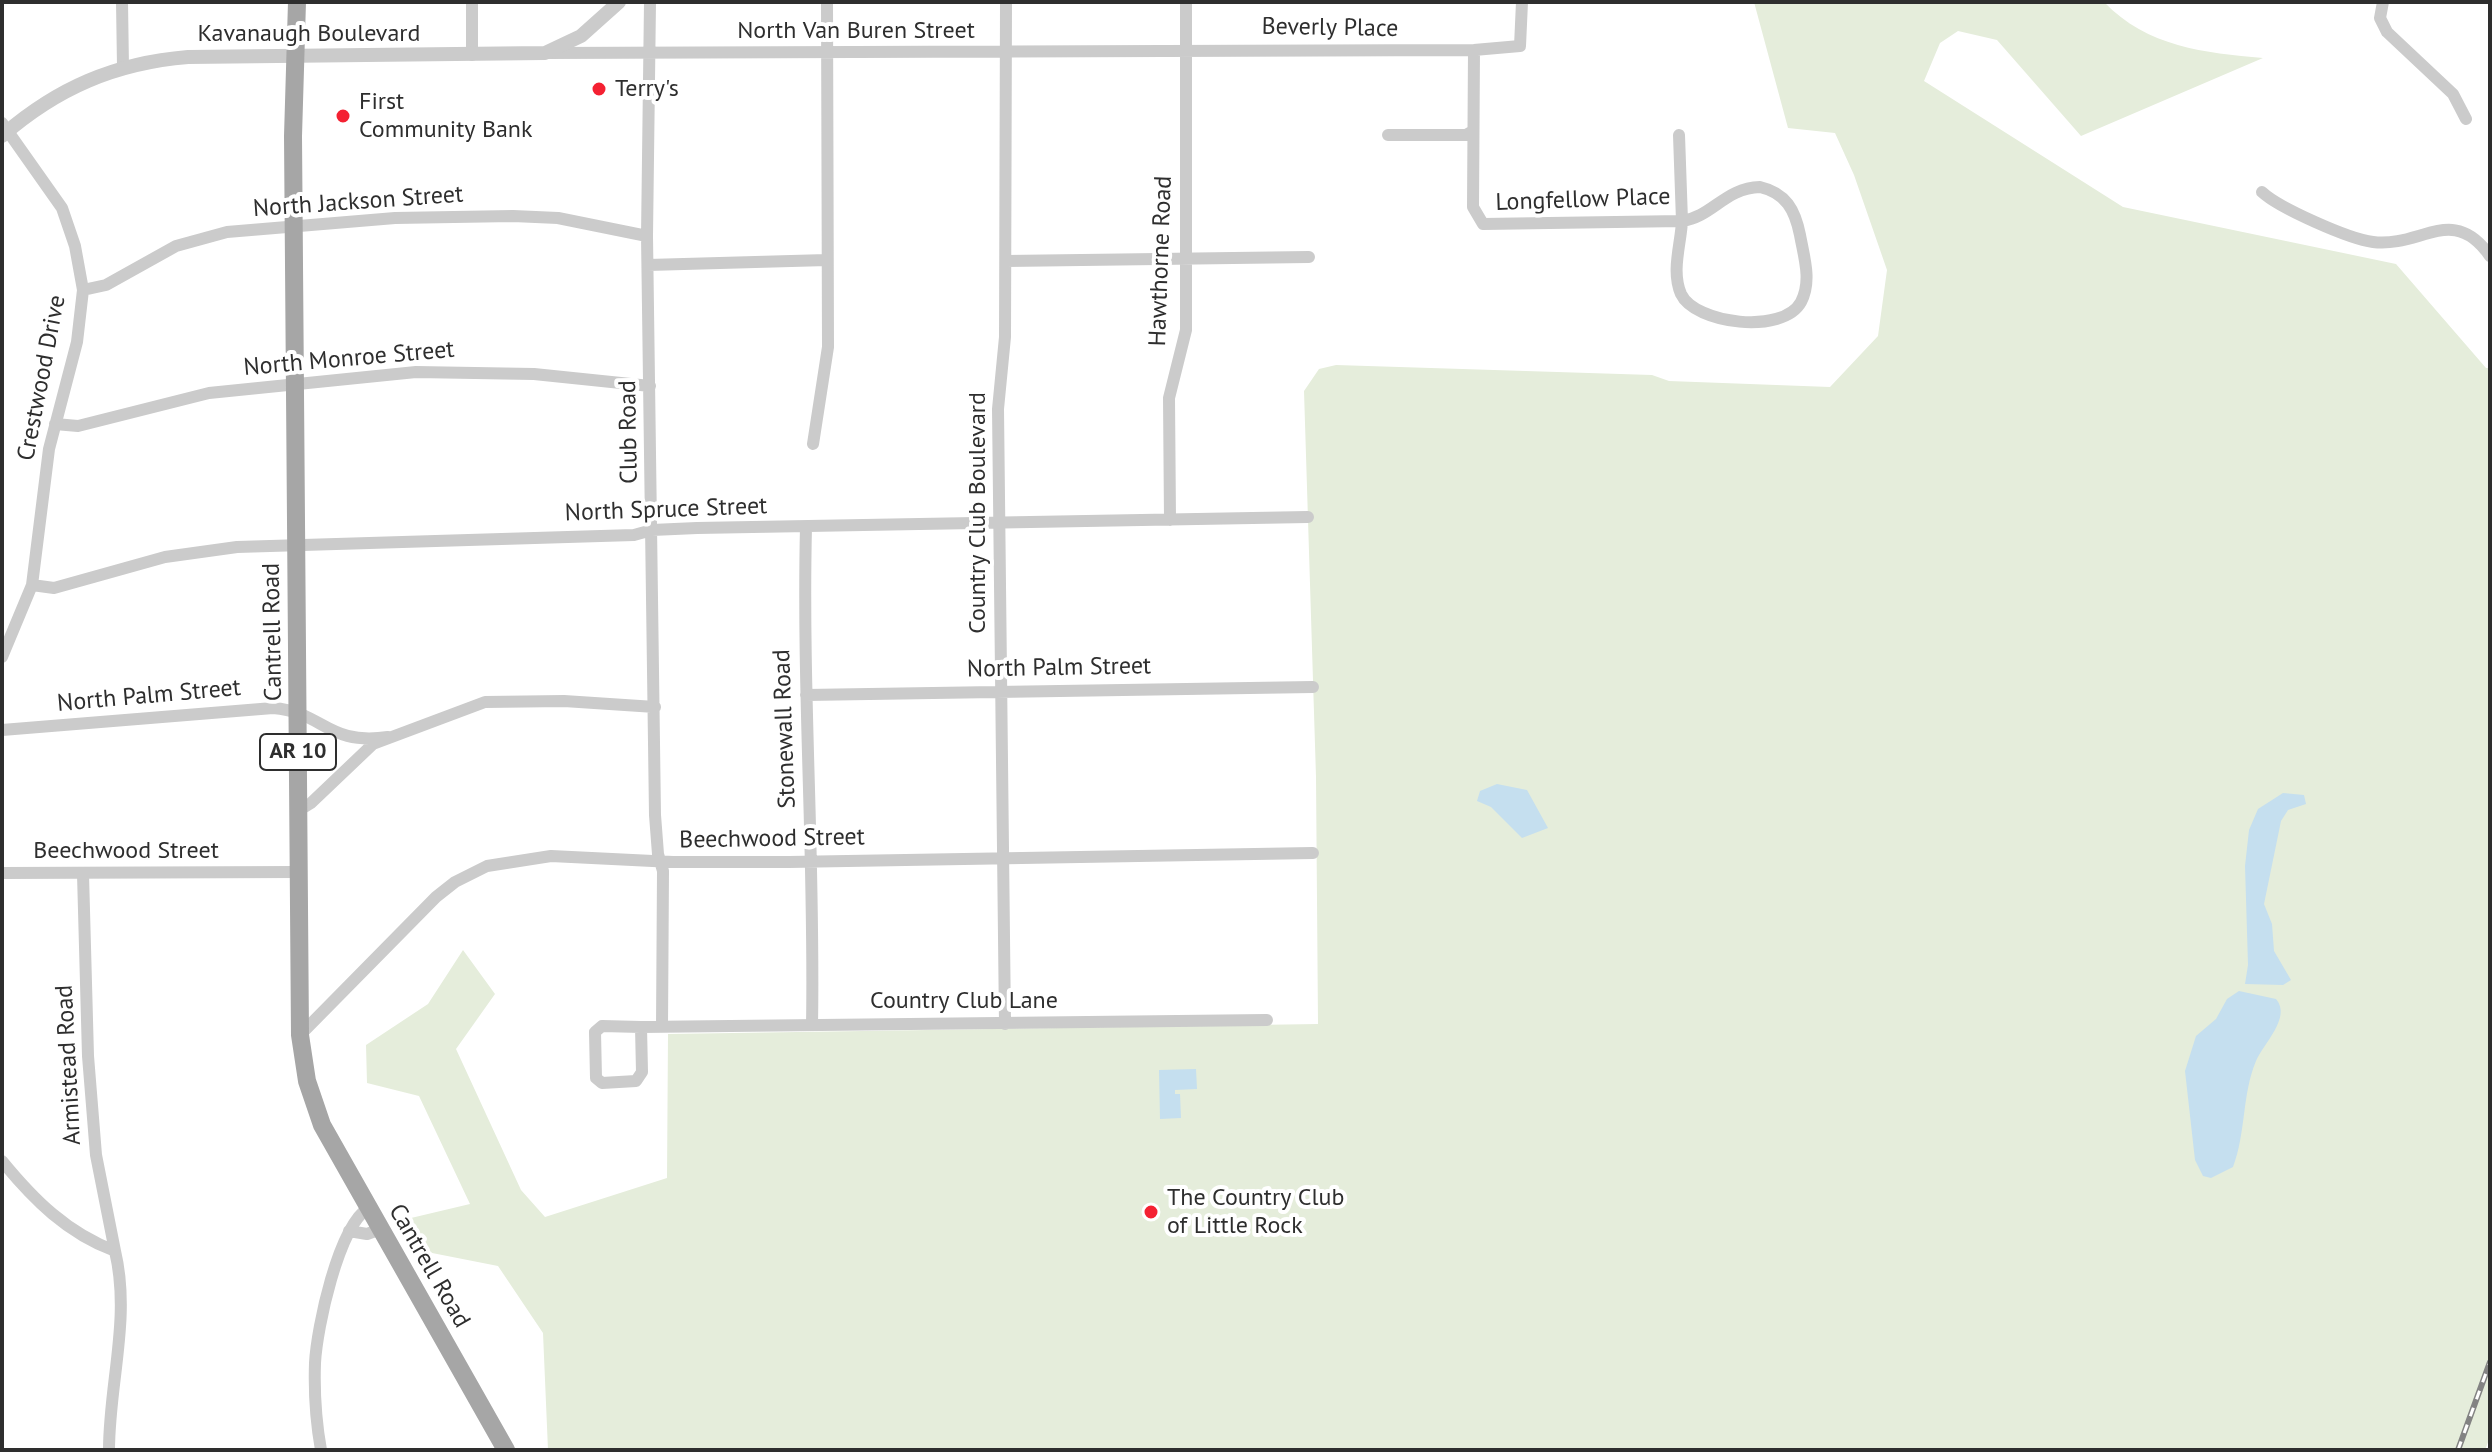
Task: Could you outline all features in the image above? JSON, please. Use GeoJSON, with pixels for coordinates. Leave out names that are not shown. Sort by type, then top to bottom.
{"type":"FeatureCollection","features":[{"type":"Feature","properties":{"kind":"main road","name":"Cantrell Road"},"geometry":{"type":"LineString","coordinates":[[297,2],[293,228],[300,1035],[313,1103],[368,1208],[506,1450]]}},
{"type":"Feature","properties":{"kind":"street"},"geometry":{"type":"LineString","coordinates":[[122,2],[123,67]]}},
{"type":"Feature","properties":{"kind":"street"},"geometry":{"type":"LineString","coordinates":[[472,2],[472,55]]}},
{"type":"Feature","properties":{"kind":"street","name":"Kavanaugh Boulevard"},"geometry":{"type":"LineString","coordinates":[[4,130],[59,93],[123,67],[188,57],[545,53],[581,36],[619,2]]}},
{"type":"Feature","properties":{"kind":"street","name":"Club Road"},"geometry":{"type":"LineString","coordinates":[[650,2],[647,236],[656,840],[660,861]]}},
{"type":"Feature","properties":{"kind":"street"},"geometry":{"type":"LineString","coordinates":[[813,444],[828,347],[827,2]]}},
{"type":"Feature","properties":{"kind":"street","name":"Country Club Boulevard"},"geometry":{"type":"LineString","coordinates":[[1005,1024],[998,409],[1005,337],[1006,2]]}},
{"type":"Feature","properties":{"kind":"street","name":"Hawthorne Road"},"geometry":{"type":"LineString","coordinates":[[1170,520],[1169,398],[1185,338],[1186,2]]}},
{"type":"Feature","properties":{"kind":"street","name":"Beverly Place"},"geometry":{"type":"LineString","coordinates":[[1167,49],[1474,50],[1520,46],[1522,2]]}},
{"type":"Feature","properties":{"kind":"street"},"geometry":{"type":"LineString","coordinates":[[2383,2],[2380,18],[2387,32],[2453,94],[2466,119]]}},
{"type":"Feature","properties":{"kind":"street","name":"North Van Buren Street"},"geometry":{"type":"LineString","coordinates":[[545,53],[1006,53],[1167,49]]}},
{"type":"Feature","properties":{"kind":"street","name":"Longfellow Place"},"geometry":{"type":"LineString","coordinates":[[1474,50],[1473,207],[1483,224],[1682,221],[1679,135]]}},
{"type":"Feature","properties":{"kind":"street","name":"Crestwood Drive"},"geometry":{"type":"LineString","coordinates":[[2,116],[4,130],[62,208],[75,246],[83,290],[77,342],[55,424],[32,585],[2,657]]}},
{"type":"Feature","properties":{"kind":"street"},"geometry":{"type":"LineString","coordinates":[[1388,135],[1466,135],[1473,131]]}},
{"type":"Feature","properties":{"kind":"street"},"geometry":{"type":"LineString","coordinates":[[1750,187],[1765,188],[1783,197],[1797,219],[1806,263],[1806,286],[1797,308],[1780,320],[1758,324],[1705,313],[1689,305],[1678,285],[1677,256],[1682,221],[1694,218],[1727,195],[1750,187]]}},
{"type":"Feature","properties":{"kind":"street"},"geometry":{"type":"LineString","coordinates":[[2262,192],[2283,206],[2360,239],[2394,241],[2454,229],[2475,238],[2490,256]]}},
{"type":"Feature","properties":{"kind":"street","name":"North Jackson Street"},"geometry":{"type":"LineString","coordinates":[[83,290],[106,285],[164,252],[209,235],[395,218],[513,216],[558,218],[647,236]]}},
{"type":"Feature","properties":{"kind":"street"},"geometry":{"type":"LineString","coordinates":[[1006,261],[1309,257]]}},
{"type":"Feature","properties":{"kind":"street"},"geometry":{"type":"LineString","coordinates":[[648,265],[827,260]]}},
{"type":"Feature","properties":{"kind":"street","name":"North Monroe Street"},"geometry":{"type":"LineString","coordinates":[[55,424],[78,426],[191,396],[296,383],[458,371],[650,386]]}},
{"type":"Feature","properties":{"kind":"street","name":"North Spruce Street"},"geometry":{"type":"LineString","coordinates":[[32,585],[54,588],[185,553],[296,543],[634,535],[652,530],[1308,517]]}},
{"type":"Feature","properties":{"kind":"street","name":"Stonewall Road"},"geometry":{"type":"LineString","coordinates":[[806,527],[812,1025]]}},
{"type":"Feature","properties":{"kind":"street","name":"North Palm Street"},"geometry":{"type":"LineString","coordinates":[[806,695],[1313,687]]}},
{"type":"Feature","properties":{"kind":"street"},"geometry":{"type":"LineString","coordinates":[[298,811],[311,803],[373,744],[452,712],[503,700],[655,707]]}},
{"type":"Feature","properties":{"kind":"street","name":"North Palm Street"},"geometry":{"type":"LineString","coordinates":[[2,730],[273,708],[298,710],[348,738],[363,741],[388,737]]}},
{"type":"Feature","properties":{"kind":"street","name":"Beechwood Street"},"geometry":{"type":"LineString","coordinates":[[300,1035],[436,897],[455,882],[487,866],[551,856],[660,861],[812,862],[1313,853]]}},
{"type":"Feature","properties":{"kind":"street"},"geometry":{"type":"LineString","coordinates":[[660,861],[663,871],[662,1027]]}},
{"type":"Feature","properties":{"kind":"street","name":"Beechwood Street"},"geometry":{"type":"LineString","coordinates":[[2,873],[298,872]]}},
{"type":"Feature","properties":{"kind":"street","name":"Armistead Road"},"geometry":{"type":"LineString","coordinates":[[83,874],[88,1056],[96,1155],[124,1309],[110,1404],[109,1450]]}},
{"type":"Feature","properties":{"kind":"street","name":"Country Club Lane"},"geometry":{"type":"LineString","coordinates":[[641,1027],[640,1077],[632,1082],[598,1081],[595,1074],[598,1028],[641,1027],[812,1025],[1005,1024],[1267,1020]]}},
{"type":"Feature","properties":{"kind":"street"},"geometry":{"type":"LineString","coordinates":[[2,1161],[63,1224],[115,1251]]}},
{"type":"Feature","properties":{"kind":"street"},"geometry":{"type":"LineString","coordinates":[[321,1450],[315,1382],[317,1349],[331,1284],[349,1231],[355,1218],[368,1208]]}},
{"type":"Feature","properties":{"kind":"street"},"geometry":{"type":"LineString","coordinates":[[349,1231],[367,1234],[381,1229]]}},
{"type":"Feature","properties":{"kind":"green space","name":"The Country Club of Little Rock"},"geometry":{"type":"Polygon","coordinates":[[[1754,2],[2104,2],[2139,29],[2158,38],[2199,50],[2263,58],[2081,136],[1997,40],[1958,31],[1940,43],[1924,81],[2123,207],[2396,264],[2486,368],[2490,368],[2490,1437],[2485,1450],[548,1450],[543,1333],[498,1266],[427,1252],[411,1218],[470,1204],[419,1096],[367,1083],[366,1045],[428,1004],[463,950],[495,994],[456,1049],[521,1190],[545,1217],[667,1178],[668,1034],[1318,1024],[1316,777],[1304,391],[1319,369],[1336,365],[1652,375],[1669,381],[1830,387],[1878,336],[1887,270],[1854,175],[1835,133],[1788,128],[1754,2]]]}},
{"type":"Feature","properties":{"kind":"water"},"geometry":{"type":"Polygon","coordinates":[[[1497,784],[1527,790],[1548,828],[1522,838],[1491,807],[1477,801],[1480,791],[1497,784]]]}},
{"type":"Feature","properties":{"kind":"water"},"geometry":{"type":"Polygon","coordinates":[[[2283,793],[2304,795],[2306,804],[2288,810],[2281,821],[2264,904],[2272,924],[2274,951],[2291,980],[2283,985],[2245,984],[2248,965],[2245,866],[2249,830],[2258,809],[2283,793]]]}},
{"type":"Feature","properties":{"kind":"water"},"geometry":{"type":"Polygon","coordinates":[[[2239,991],[2276,999],[2281,1014],[2256,1061],[2233,1167],[2211,1178],[2203,1176],[2195,1160],[2185,1071],[2196,1036],[2216,1019],[2227,999],[2239,991]]]}},
{"type":"Feature","properties":{"kind":"water"},"geometry":{"type":"Polygon","coordinates":[[[1196,1069],[1197,1089],[1175,1090],[1175,1094],[1180,1094],[1181,1118],[1160,1119],[1159,1070],[1196,1069]]]}},
{"type":"Feature","properties":{"kind":"railway"},"geometry":{"type":"LineString","coordinates":[[2458,1450],[2490,1362]]}},
{"type":"Feature","properties":{"kind":"place","name":"Terry's"},"geometry":{"type":"Point","coordinates":[599,89]}},
{"type":"Feature","properties":{"kind":"place","name":"First Community Bank"},"geometry":{"type":"Point","coordinates":[343,116]}},
{"type":"Feature","properties":{"kind":"place","name":"The Country Club of Little Rock"},"geometry":{"type":"Point","coordinates":[1151,1212]}}]}
